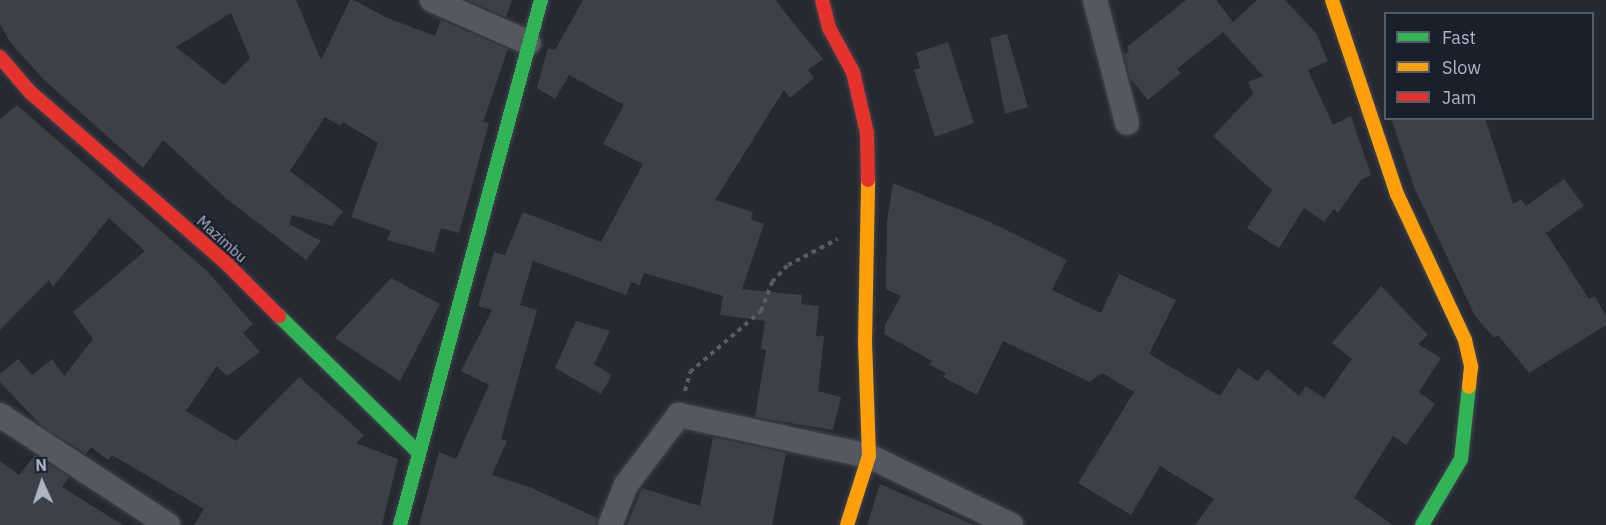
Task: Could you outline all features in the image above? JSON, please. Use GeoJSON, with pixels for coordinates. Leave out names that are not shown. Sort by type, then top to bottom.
{"type":"FeatureCollection","features":[{"type":"Feature","properties":{"kind":"street"},"geometry":{"type":"LineString","coordinates":[[432,0],[529,43]]}},
{"type":"Feature","properties":{"kind":"street"},"geometry":{"type":"LineString","coordinates":[[399,525],[417,451],[541,0]]}},
{"type":"Feature","properties":{"kind":"street"},"geometry":{"type":"LineString","coordinates":[[822,0],[829,28],[853,72],[867,133],[868,456],[847,525]]}},
{"type":"Feature","properties":{"kind":"street"},"geometry":{"type":"LineString","coordinates":[[1095,0],[1127,123]]}},
{"type":"Feature","properties":{"kind":"street"},"geometry":{"type":"LineString","coordinates":[[1332,0],[1397,194],[1465,340],[1471,367],[1461,459],[1422,525]]}},
{"type":"Feature","properties":{"kind":"street","name":"Mazimbu"},"geometry":{"type":"LineString","coordinates":[[0,57],[30,92],[97,153],[224,261],[417,451]]}},
{"type":"Feature","properties":{"kind":"street"},"geometry":{"type":"LineString","coordinates":[[0,415],[168,525]]}},
{"type":"Feature","properties":{"kind":"street"},"geometry":{"type":"LineString","coordinates":[[610,525],[626,485],[679,415],[868,456],[1011,525]]}},
{"type":"Feature","properties":{"kind":"path"},"geometry":{"type":"LineString","coordinates":[[679,415],[690,372],[761,311],[772,282],[788,265],[866,227]]}},
{"type":"Feature","properties":{"kind":"building"},"geometry":{"type":"Polygon","coordinates":[[[0,0],[296,0],[321,60],[350,0],[354,0],[385,17],[435,36],[441,20],[508,49],[483,122],[489,123],[459,233],[441,228],[434,253],[387,240],[391,231],[351,217],[378,143],[343,122],[340,126],[325,117],[290,171],[343,211],[332,226],[292,215],[289,224],[321,241],[306,260],[227,199],[163,140],[143,168],[43,79],[10,42],[0,24],[0,0]],[[231,13],[176,47],[224,85],[250,58],[231,13]]]}},
{"type":"Feature","properties":{"kind":"building"},"geometry":{"type":"Polygon","coordinates":[[[467,0],[512,0],[506,17],[467,0]]]}},
{"type":"Feature","properties":{"kind":"building"},"geometry":{"type":"Polygon","coordinates":[[[583,0],[775,0],[823,59],[808,70],[814,78],[790,98],[784,90],[715,200],[753,212],[751,219],[764,224],[742,289],[802,295],[801,304],[819,306],[816,336],[824,336],[818,391],[841,397],[833,430],[755,417],[766,350],[761,349],[765,321],[720,315],[723,296],[644,273],[640,285],[631,282],[626,295],[533,261],[520,305],[537,310],[501,439],[507,441],[492,475],[532,488],[597,518],[596,525],[419,525],[439,452],[456,459],[489,385],[461,371],[492,310],[478,306],[494,252],[505,255],[523,212],[601,242],[643,164],[603,144],[624,105],[569,75],[555,99],[537,88],[548,48],[555,50],[583,0]]]}},
{"type":"Feature","properties":{"kind":"building"},"geometry":{"type":"Polygon","coordinates":[[[1186,0],[1216,0],[1233,22],[1257,0],[1285,0],[1316,33],[1328,61],[1308,70],[1333,125],[1351,116],[1371,175],[1361,180],[1338,213],[1334,209],[1324,222],[1304,208],[1279,248],[1247,228],[1272,190],[1213,136],[1253,94],[1248,82],[1263,76],[1223,32],[1177,69],[1181,73],[1148,100],[1130,78],[1124,55],[1129,51],[1127,47],[1186,0]]]}},
{"type":"Feature","properties":{"kind":"building"},"geometry":{"type":"Polygon","coordinates":[[[1007,34],[1028,107],[1005,114],[990,38],[1007,34]]]}},
{"type":"Feature","properties":{"kind":"building"},"geometry":{"type":"Polygon","coordinates":[[[948,42],[974,123],[935,137],[914,70],[920,68],[916,53],[948,42]]]}},
{"type":"Feature","properties":{"kind":"building"},"geometry":{"type":"Polygon","coordinates":[[[17,105],[207,271],[253,324],[243,333],[260,352],[227,376],[217,366],[186,411],[236,441],[299,377],[364,435],[356,443],[398,459],[382,525],[194,525],[204,509],[112,455],[108,460],[91,447],[86,454],[42,426],[0,382],[0,374],[18,359],[32,375],[52,359],[64,376],[93,339],[73,312],[145,251],[109,218],[53,287],[49,280],[0,330],[0,119],[17,105]]]}},
{"type":"Feature","properties":{"kind":"building"},"geometry":{"type":"Polygon","coordinates":[[[1392,120],[1486,120],[1513,204],[1521,199],[1526,206],[1564,179],[1584,206],[1546,233],[1589,299],[1595,296],[1606,316],[1606,325],[1529,373],[1498,335],[1494,338],[1475,316],[1414,187],[1392,120]]]}},
{"type":"Feature","properties":{"kind":"building"},"geometry":{"type":"Polygon","coordinates":[[[893,183],[988,221],[1067,260],[1052,290],[1101,313],[1119,274],[1176,300],[1149,354],[1220,396],[1238,368],[1258,381],[1267,369],[1299,396],[1306,386],[1324,398],[1352,359],[1332,343],[1381,286],[1428,335],[1418,344],[1441,358],[1419,392],[1435,404],[1406,445],[1393,436],[1354,498],[1393,525],[1195,525],[1214,499],[1160,466],[1131,515],[1078,483],[1134,392],[1102,373],[1090,382],[1003,341],[977,395],[943,377],[946,373],[930,365],[932,361],[884,334],[885,325],[901,296],[886,289],[887,221],[893,183]]]}},
{"type":"Feature","properties":{"kind":"building"},"geometry":{"type":"Polygon","coordinates":[[[391,278],[440,304],[400,381],[335,338],[391,278]]]}},
{"type":"Feature","properties":{"kind":"building"},"geometry":{"type":"Polygon","coordinates":[[[576,321],[610,331],[594,364],[612,375],[601,394],[555,368],[576,321]]]}},
{"type":"Feature","properties":{"kind":"building"},"geometry":{"type":"Polygon","coordinates":[[[713,437],[786,453],[772,525],[627,525],[642,488],[700,506],[713,437]]]}},
{"type":"Feature","properties":{"kind":"building"},"geometry":{"type":"Polygon","coordinates":[[[35,455],[69,477],[62,487],[123,525],[0,525],[0,461],[19,475],[35,455]]]}},
{"type":"Feature","properties":{"kind":"building"},"geometry":{"type":"Polygon","coordinates":[[[880,484],[974,525],[867,525],[880,484]]]}},
{"type":"Feature","properties":{"kind":"traffic: fast"},"geometry":{"type":"LineString","coordinates":[[400,525],[541,0]]}},
{"type":"Feature","properties":{"kind":"traffic: fast"},"geometry":{"type":"LineString","coordinates":[[279,316],[417,451]]}},
{"type":"Feature","properties":{"kind":"traffic: fast"},"geometry":{"type":"LineString","coordinates":[[1422,525],[1461,459],[1469,387]]}},
{"type":"Feature","properties":{"kind":"traffic: slow"},"geometry":{"type":"LineString","coordinates":[[1332,0],[1397,194],[1465,340],[1471,367],[1469,387]]}},
{"type":"Feature","properties":{"kind":"traffic: slow"},"geometry":{"type":"LineString","coordinates":[[847,525],[869,456],[865,342],[868,180]]}},
{"type":"Feature","properties":{"kind":"traffic: jam"},"geometry":{"type":"LineString","coordinates":[[822,0],[829,28],[853,72],[867,133],[868,180]]}},
{"type":"Feature","properties":{"kind":"traffic: jam"},"geometry":{"type":"LineString","coordinates":[[0,57],[30,92],[224,261],[279,316]]}}]}
